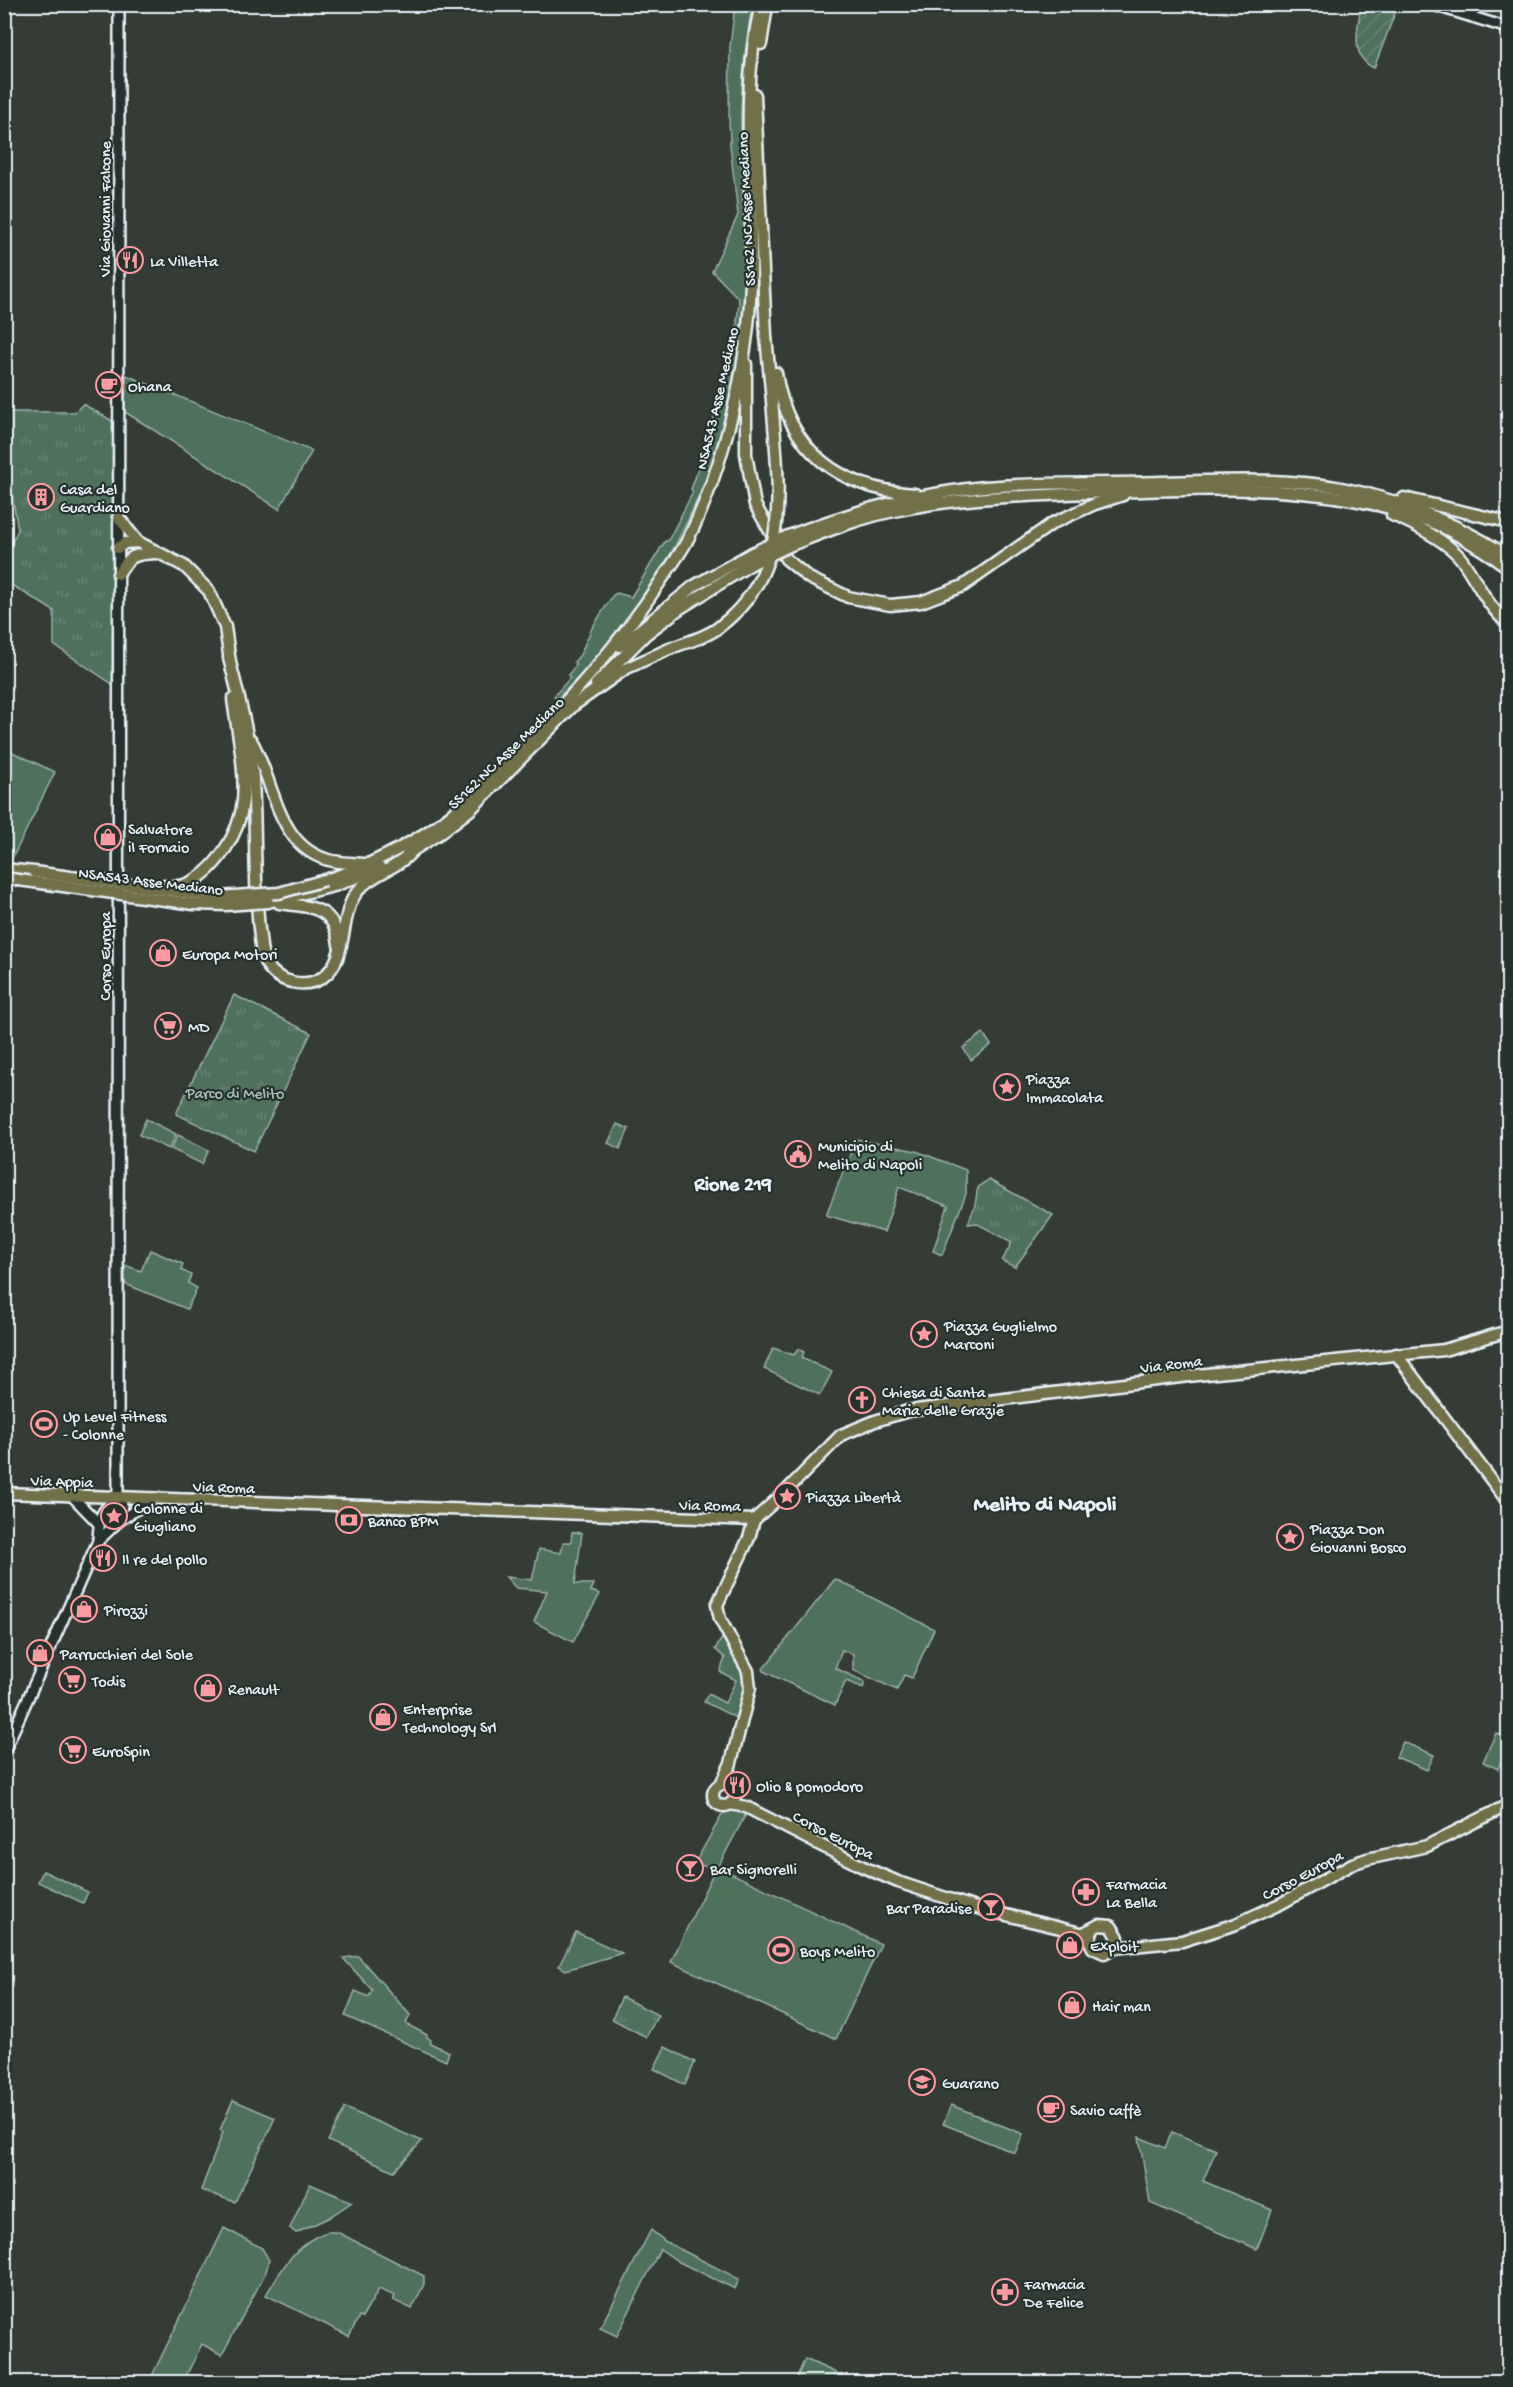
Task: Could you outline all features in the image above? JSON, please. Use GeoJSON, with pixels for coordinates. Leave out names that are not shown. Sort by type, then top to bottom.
{"type":"FeatureCollection","features":[{"type":"Feature","properties":{"kind":"main road","name":"Via Giovanni Falcone"},"geometry":{"type":"LineString","coordinates":[[119,4],[119,414]]}},
{"type":"Feature","properties":{"kind":"main road","name":"NSA543 Asse Mediano"},"geometry":{"type":"LineString","coordinates":[[604,660],[646,604],[688,540],[714,478],[746,343],[752,281],[747,128],[753,46],[760,4]]}},
{"type":"Feature","properties":{"kind":"main road","name":"SS162 NC Asse Mediano"},"geometry":{"type":"LineString","coordinates":[[569,706],[625,669],[718,628],[744,605],[758,585],[769,562],[775,537],[777,506],[773,412],[766,336],[755,94],[767,4]]}},
{"type":"Feature","properties":{"kind":"main road"},"geometry":{"type":"LineString","coordinates":[[1430,4],[1509,28]]}},
{"type":"Feature","properties":{"kind":"main road"},"geometry":{"type":"LineString","coordinates":[[764,279],[780,396],[791,423],[803,442],[821,461],[850,480],[880,490],[936,495]]}},
{"type":"Feature","properties":{"kind":"main road"},"geometry":{"type":"LineString","coordinates":[[746,343],[746,454],[755,506],[786,559],[809,578],[848,597],[890,605],[921,602],[963,586],[1053,523],[1095,504],[1137,491]]}},
{"type":"Feature","properties":{"kind":"main road","name":"Corso Europa"},"geometry":{"type":"LineString","coordinates":[[119,414],[118,1498],[122,1506],[119,1521]]}},
{"type":"Feature","properties":{"kind":"main road"},"geometry":{"type":"LineString","coordinates":[[789,541],[896,510],[981,499],[1057,490],[1278,482],[1339,488],[1410,506],[1476,535],[1509,556]]}},
{"type":"Feature","properties":{"kind":"main road"},"geometry":{"type":"LineString","coordinates":[[604,660],[652,618],[694,586],[826,521],[895,502],[983,488],[1057,490]]}},
{"type":"Feature","properties":{"kind":"main road"},"geometry":{"type":"LineString","coordinates":[[1077,489],[1278,490],[1368,502],[1408,513],[1472,543],[1509,567]]}},
{"type":"Feature","properties":{"kind":"main road"},"geometry":{"type":"LineString","coordinates":[[1305,493],[1386,512],[1412,523],[1461,558],[1494,612],[1509,624]]}},
{"type":"Feature","properties":{"kind":"main road"},"geometry":{"type":"LineString","coordinates":[[1368,494],[1412,499],[1509,522]]}},
{"type":"Feature","properties":{"kind":"main road"},"geometry":{"type":"LineString","coordinates":[[118,517],[138,542],[184,566],[209,591],[225,627],[243,778],[243,801],[239,819],[221,854],[203,874],[181,886],[142,887]]}},
{"type":"Feature","properties":{"kind":"main road"},"geometry":{"type":"LineString","coordinates":[[118,548],[125,543],[138,542]]}},
{"type":"Feature","properties":{"kind":"main road"},"geometry":{"type":"LineString","coordinates":[[118,548],[135,554],[158,553]]}},
{"type":"Feature","properties":{"kind":"main road"},"geometry":{"type":"LineString","coordinates":[[118,574],[135,554]]}},
{"type":"Feature","properties":{"kind":"main road"},"geometry":{"type":"LineString","coordinates":[[569,706],[646,634],[752,558]]}},
{"type":"Feature","properties":{"kind":"main road"},"geometry":{"type":"LineString","coordinates":[[230,658],[246,731],[253,779],[255,885],[263,957],[276,975],[298,983],[321,978],[333,968],[338,957],[348,912],[357,892],[375,876],[403,862],[413,850]]}},
{"type":"Feature","properties":{"kind":"main road","name":"SS162 NC Asse Mediano"},"geometry":{"type":"LineString","coordinates":[[327,884],[380,868],[413,850],[471,809],[569,706],[604,660]]}},
{"type":"Feature","properties":{"kind":"main road","name":"SS162 NC Asse Mediano"},"geometry":{"type":"LineString","coordinates":[[327,884],[426,833],[462,807],[550,725]]}},
{"type":"Feature","properties":{"kind":"main road"},"geometry":{"type":"LineString","coordinates":[[246,731],[256,749],[285,823],[299,843],[312,853],[326,859],[368,864]]}},
{"type":"Feature","properties":{"kind":"main road","name":"NSA543 Asse Mediano"},"geometry":{"type":"LineString","coordinates":[[4,870],[218,897],[279,893],[327,884]]}},
{"type":"Feature","properties":{"kind":"main road","name":"NSA543 Asse Mediano"},"geometry":{"type":"LineString","coordinates":[[4,878],[194,904],[226,905],[268,902],[327,884]]}},
{"type":"Feature","properties":{"kind":"main road"},"geometry":{"type":"LineString","coordinates":[[268,902],[311,906],[323,912],[334,925],[338,938],[338,957]]}},
{"type":"Feature","properties":{"kind":"main road","name":"Via Roma"},"geometry":{"type":"LineString","coordinates":[[118,1498],[754,1520],[842,1435],[875,1420],[908,1411],[1208,1374],[1444,1350],[1509,1331]]}},
{"type":"Feature","properties":{"kind":"main road"},"geometry":{"type":"LineString","coordinates":[[1393,1354],[1509,1502]]}},
{"type":"Feature","properties":{"kind":"main road","name":"Via Appia"},"geometry":{"type":"LineString","coordinates":[[4,1493],[118,1498]]}},
{"type":"Feature","properties":{"kind":"main road"},"geometry":{"type":"LineString","coordinates":[[72,1496],[99,1524]]}},
{"type":"Feature","properties":{"kind":"main road"},"geometry":{"type":"LineString","coordinates":[[4,1752],[98,1541],[99,1524],[104,1508],[118,1498]]}},
{"type":"Feature","properties":{"kind":"main road"},"geometry":{"type":"LineString","coordinates":[[98,1541],[119,1521],[154,1498]]}},
{"type":"Feature","properties":{"kind":"main road"},"geometry":{"type":"LineString","coordinates":[[721,1784],[730,1785],[734,1790],[733,1800],[720,1804],[714,1798],[715,1789],[721,1784],[731,1763],[750,1688],[748,1671],[720,1619],[717,1605],[754,1520]]}},
{"type":"Feature","properties":{"kind":"main road","name":"Corso Europa"},"geometry":{"type":"LineString","coordinates":[[733,1800],[863,1867],[898,1882],[950,1901],[1088,1933]]}},
{"type":"Feature","properties":{"kind":"main road","name":"Corso Europa"},"geometry":{"type":"LineString","coordinates":[[1114,1948],[1182,1941],[1236,1924],[1282,1903],[1352,1864],[1427,1846],[1509,1805]]}},
{"type":"Feature","properties":{"kind":"main road"},"geometry":{"type":"LineString","coordinates":[[1117,1933],[1118,1941],[1114,1948],[1106,1953],[1097,1951],[1090,1944],[1088,1933],[1099,1925],[1107,1924],[1129,1943],[1140,1946]]}},
{"type":"Feature","properties":{"kind":"green space"},"geometry":{"type":"Polygon","coordinates":[[[735,5],[752,5],[742,85],[741,113],[747,271],[744,324],[736,377],[723,429],[706,479],[684,529],[658,576],[628,620],[595,661],[556,699],[554,696],[570,678],[568,675],[576,665],[574,662],[613,595],[617,593],[631,597],[665,541],[668,541],[693,492],[691,489],[714,419],[731,348],[735,342],[738,298],[712,271],[738,215],[729,117],[730,47],[735,5]]]}},
{"type":"Feature","properties":{"kind":"green space"},"geometry":{"type":"Polygon","coordinates":[[[1361,5],[1398,5],[1374,68],[1366,63],[1358,49],[1357,32],[1361,5]]]}},
{"type":"Feature","properties":{"kind":"green space"},"geometry":{"type":"Polygon","coordinates":[[[126,375],[312,451],[279,509],[125,412],[126,375]]]}},
{"type":"Feature","properties":{"kind":"green space"},"geometry":{"type":"Polygon","coordinates":[[[83,404],[114,422],[114,685],[54,645],[54,611],[5,581],[4,557],[18,530],[5,453],[5,412],[75,412],[83,404]]]}},
{"type":"Feature","properties":{"kind":"green space"},"geometry":{"type":"Polygon","coordinates":[[[8,750],[55,772],[5,873],[4,757],[8,750]]]}},
{"type":"Feature","properties":{"kind":"green space","name":"Parco di Melito"},"geometry":{"type":"Polygon","coordinates":[[[234,995],[311,1033],[254,1151],[176,1114],[234,995]]]}},
{"type":"Feature","properties":{"kind":"green space"},"geometry":{"type":"Polygon","coordinates":[[[983,1033],[991,1045],[971,1060],[963,1048],[983,1033]]]}},
{"type":"Feature","properties":{"kind":"green space"},"geometry":{"type":"Polygon","coordinates":[[[146,1119],[176,1134],[169,1149],[139,1135],[146,1119]]]}},
{"type":"Feature","properties":{"kind":"green space"},"geometry":{"type":"Polygon","coordinates":[[[617,1124],[629,1129],[620,1149],[608,1143],[617,1124]]]}},
{"type":"Feature","properties":{"kind":"green space"},"geometry":{"type":"Polygon","coordinates":[[[178,1135],[209,1150],[202,1164],[171,1149],[178,1135]]]}},
{"type":"Feature","properties":{"kind":"green space"},"geometry":{"type":"Polygon","coordinates":[[[856,1139],[916,1151],[966,1170],[966,1194],[942,1255],[933,1251],[948,1206],[899,1187],[884,1232],[826,1215],[856,1139]]]}},
{"type":"Feature","properties":{"kind":"green space"},"geometry":{"type":"Polygon","coordinates":[[[989,1180],[1053,1215],[1015,1267],[1002,1261],[1012,1242],[976,1223],[968,1224],[978,1189],[989,1180]]]}},
{"type":"Feature","properties":{"kind":"green space"},"geometry":{"type":"Polygon","coordinates":[[[150,1250],[183,1264],[181,1270],[191,1275],[188,1283],[197,1288],[187,1309],[125,1284],[125,1265],[141,1271],[150,1250]]]}},
{"type":"Feature","properties":{"kind":"green space"},"geometry":{"type":"Polygon","coordinates":[[[773,1348],[794,1355],[798,1349],[804,1352],[802,1358],[832,1372],[820,1395],[764,1369],[773,1348]]]}},
{"type":"Feature","properties":{"kind":"green space"},"geometry":{"type":"Polygon","coordinates":[[[572,1532],[582,1533],[575,1584],[594,1584],[591,1591],[600,1594],[573,1642],[534,1622],[547,1591],[516,1588],[506,1577],[532,1580],[539,1549],[561,1553],[563,1542],[571,1542],[572,1532]]]}},
{"type":"Feature","properties":{"kind":"green space"},"geometry":{"type":"Polygon","coordinates":[[[835,1579],[934,1629],[912,1678],[904,1675],[897,1690],[853,1670],[853,1654],[842,1650],[835,1668],[865,1682],[863,1688],[846,1681],[835,1705],[763,1671],[835,1579]]]}},
{"type":"Feature","properties":{"kind":"green space"},"geometry":{"type":"Polygon","coordinates":[[[722,1638],[742,1667],[744,1676],[744,1694],[738,1719],[704,1702],[708,1694],[725,1703],[736,1680],[720,1672],[725,1658],[715,1649],[722,1638]]]}},
{"type":"Feature","properties":{"kind":"green space"},"geometry":{"type":"Polygon","coordinates":[[[1496,1733],[1508,1738],[1508,1744],[1498,1769],[1483,1762],[1496,1733]]]}},
{"type":"Feature","properties":{"kind":"green space"},"geometry":{"type":"Polygon","coordinates":[[[1403,1742],[1434,1755],[1427,1770],[1396,1757],[1403,1742]]]}},
{"type":"Feature","properties":{"kind":"green space"},"geometry":{"type":"Polygon","coordinates":[[[730,1809],[738,1809],[746,1814],[718,1867],[881,1944],[836,2039],[671,1962],[716,1867],[703,1866],[696,1861],[722,1815],[730,1809]]]}},
{"type":"Feature","properties":{"kind":"green space"},"geometry":{"type":"Polygon","coordinates":[[[43,1871],[88,1892],[83,1903],[38,1882],[43,1871]]]}},
{"type":"Feature","properties":{"kind":"green space"},"geometry":{"type":"Polygon","coordinates":[[[576,1932],[622,1953],[566,1970],[559,1966],[576,1932]]]}},
{"type":"Feature","properties":{"kind":"green space"},"geometry":{"type":"Polygon","coordinates":[[[358,1956],[410,2015],[406,2024],[427,2035],[431,2040],[430,2043],[449,2052],[446,2061],[345,2016],[355,1991],[369,1997],[372,1990],[343,1958],[358,1956]]]}},
{"type":"Feature","properties":{"kind":"green space"},"geometry":{"type":"Polygon","coordinates":[[[622,1997],[658,2015],[646,2037],[612,2019],[622,1997]]]}},
{"type":"Feature","properties":{"kind":"green space"},"geometry":{"type":"Polygon","coordinates":[[[665,2047],[695,2062],[685,2085],[654,2069],[665,2047]]]}},
{"type":"Feature","properties":{"kind":"green space"},"geometry":{"type":"Polygon","coordinates":[[[233,2100],[275,2118],[235,2202],[201,2190],[223,2132],[220,2130],[233,2100]]]}},
{"type":"Feature","properties":{"kind":"green space"},"geometry":{"type":"Polygon","coordinates":[[[951,2105],[1023,2134],[1015,2153],[943,2124],[951,2105]]]}},
{"type":"Feature","properties":{"kind":"green space"},"geometry":{"type":"Polygon","coordinates":[[[345,2108],[422,2141],[394,2171],[328,2141],[345,2108]]]}},
{"type":"Feature","properties":{"kind":"green space"},"geometry":{"type":"Polygon","coordinates":[[[1172,2132],[1216,2150],[1203,2181],[1272,2210],[1257,2249],[1150,2203],[1139,2137],[1165,2148],[1172,2132]]]}},
{"type":"Feature","properties":{"kind":"green space"},"geometry":{"type":"Polygon","coordinates":[[[310,2184],[352,2202],[328,2218],[296,2233],[290,2228],[310,2184]]]}},
{"type":"Feature","properties":{"kind":"green space"},"geometry":{"type":"Polygon","coordinates":[[[224,2228],[262,2248],[269,2260],[266,2272],[222,2355],[202,2344],[183,2382],[149,2382],[224,2228]]]}},
{"type":"Feature","properties":{"kind":"green space"},"geometry":{"type":"Polygon","coordinates":[[[651,2230],[666,2242],[739,2279],[735,2289],[679,2262],[660,2249],[617,2336],[600,2328],[651,2230]]]}},
{"type":"Feature","properties":{"kind":"green space"},"geometry":{"type":"Polygon","coordinates":[[[327,2232],[337,2232],[424,2276],[424,2284],[412,2309],[393,2300],[395,2296],[379,2289],[349,2336],[266,2295],[298,2249],[316,2236],[327,2232]]]}},
{"type":"Feature","properties":{"kind":"green space"},"geometry":{"type":"Polygon","coordinates":[[[805,2359],[836,2373],[832,2382],[804,2382],[796,2379],[805,2359]]]}},
{"type":"Feature","properties":{"kind":"place","name":"La Villetta"},"geometry":{"type":"Point","coordinates":[130,260]}},
{"type":"Feature","properties":{"kind":"place","name":"Ohana"},"geometry":{"type":"Point","coordinates":[109,385]}},
{"type":"Feature","properties":{"kind":"place","name":"Casa del Guardiano"},"geometry":{"type":"Point","coordinates":[41,497]}},
{"type":"Feature","properties":{"kind":"place","name":"Salvatore il Fornaio"},"geometry":{"type":"Point","coordinates":[108,837]}},
{"type":"Feature","properties":{"kind":"place","name":"Europa Motori"},"geometry":{"type":"Point","coordinates":[163,953]}},
{"type":"Feature","properties":{"kind":"place","name":"MD"},"geometry":{"type":"Point","coordinates":[168,1026]}},
{"type":"Feature","properties":{"kind":"place","name":"Piazza Immacolata"},"geometry":{"type":"Point","coordinates":[1007,1087]}},
{"type":"Feature","properties":{"kind":"place","name":"Municipio di Melito di Napoli"},"geometry":{"type":"Point","coordinates":[798,1154]}},
{"type":"Feature","properties":{"kind":"place","name":"Piazza Guglielmo Marconi"},"geometry":{"type":"Point","coordinates":[924,1334]}},
{"type":"Feature","properties":{"kind":"place","name":"Chiesa di Santa Maria delle Grazie"},"geometry":{"type":"Point","coordinates":[862,1400]}},
{"type":"Feature","properties":{"kind":"place","name":"Up Level Fitness - Colonne"},"geometry":{"type":"Point","coordinates":[44,1424]}},
{"type":"Feature","properties":{"kind":"place","name":"Piazza Libertà"},"geometry":{"type":"Point","coordinates":[787,1496]}},
{"type":"Feature","properties":{"kind":"place","name":"Colonne di Giugliano"},"geometry":{"type":"Point","coordinates":[114,1516]}},
{"type":"Feature","properties":{"kind":"place","name":"Banco BPM"},"geometry":{"type":"Point","coordinates":[349,1520]}},
{"type":"Feature","properties":{"kind":"place","name":"Piazza Don Giovanni Bosco"},"geometry":{"type":"Point","coordinates":[1290,1537]}},
{"type":"Feature","properties":{"kind":"place","name":"Il re del pollo"},"geometry":{"type":"Point","coordinates":[103,1558]}},
{"type":"Feature","properties":{"kind":"place","name":"Pirozzi"},"geometry":{"type":"Point","coordinates":[84,1609]}},
{"type":"Feature","properties":{"kind":"place","name":"Parrucchieri del Sole"},"geometry":{"type":"Point","coordinates":[40,1653]}},
{"type":"Feature","properties":{"kind":"place","name":"Todis"},"geometry":{"type":"Point","coordinates":[72,1680]}},
{"type":"Feature","properties":{"kind":"place","name":"Renault"},"geometry":{"type":"Point","coordinates":[208,1688]}},
{"type":"Feature","properties":{"kind":"place","name":"Enterprise Technology Srl"},"geometry":{"type":"Point","coordinates":[383,1717]}},
{"type":"Feature","properties":{"kind":"place","name":"EuroSpin"},"geometry":{"type":"Point","coordinates":[73,1750]}},
{"type":"Feature","properties":{"kind":"place","name":"Olio & pomodoro"},"geometry":{"type":"Point","coordinates":[737,1785]}},
{"type":"Feature","properties":{"kind":"place","name":"Bar Signorelli"},"geometry":{"type":"Point","coordinates":[690,1868]}},
{"type":"Feature","properties":{"kind":"place","name":"Farmacia La Bella"},"geometry":{"type":"Point","coordinates":[1086,1892]}},
{"type":"Feature","properties":{"kind":"place","name":"Bar Paradise"},"geometry":{"type":"Point","coordinates":[991,1907]}},
{"type":"Feature","properties":{"kind":"place","name":"Exploit"},"geometry":{"type":"Point","coordinates":[1070,1945]}},
{"type":"Feature","properties":{"kind":"place","name":"Boys Melito"},"geometry":{"type":"Point","coordinates":[781,1950]}},
{"type":"Feature","properties":{"kind":"place","name":"Hair man"},"geometry":{"type":"Point","coordinates":[1072,2005]}},
{"type":"Feature","properties":{"kind":"place","name":"Guarano"},"geometry":{"type":"Point","coordinates":[922,2082]}},
{"type":"Feature","properties":{"kind":"place","name":"Savio caffè"},"geometry":{"type":"Point","coordinates":[1051,2109]}},
{"type":"Feature","properties":{"kind":"place","name":"Farmacia De Felice"},"geometry":{"type":"Point","coordinates":[1005,2292]}},
{"type":"Feature","properties":{"kind":"district","name":"Rione 219"},"geometry":{"type":"Point","coordinates":[733,1183]}},
{"type":"Feature","properties":{"kind":"district","name":"Melito di Napoli"},"geometry":{"type":"Point","coordinates":[1045,1502]}}]}
